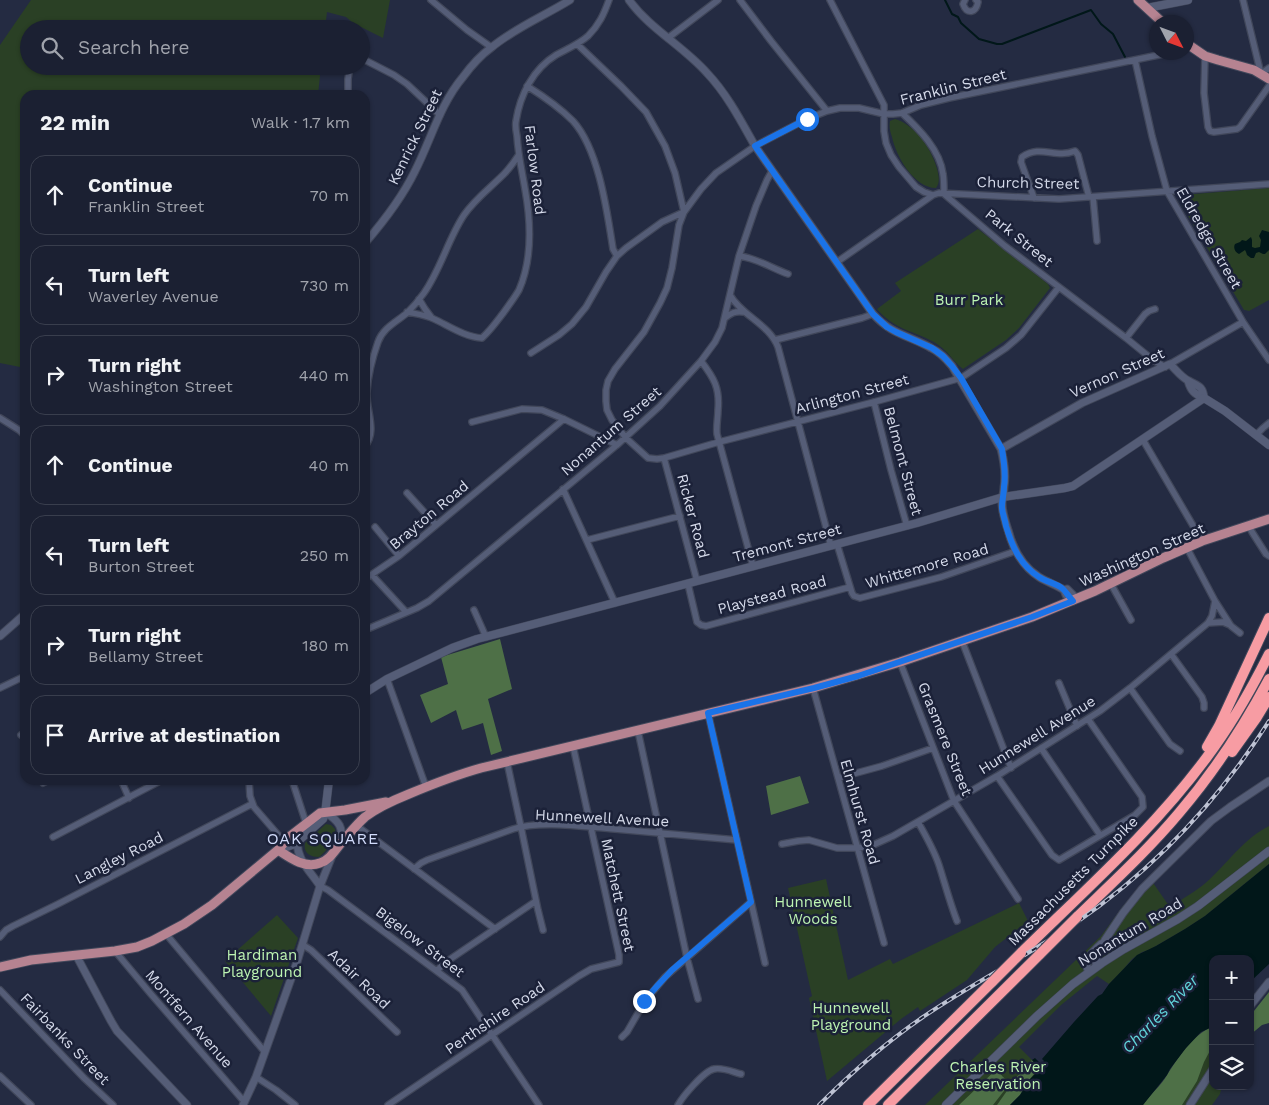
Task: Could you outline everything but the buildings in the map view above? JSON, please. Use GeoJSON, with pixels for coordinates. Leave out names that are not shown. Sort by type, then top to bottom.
{"type":"FeatureCollection","features":[{"type":"Feature","properties":{"kind":"highway"},"geometry":{"type":"LineString","coordinates":[[1175,796],[1218,726],[1269,618]]}},
{"type":"Feature","properties":{"kind":"highway","name":"Massachusetts Turnpike"},"geometry":{"type":"LineString","coordinates":[[868,1105],[1136,839],[1175,796],[1206,758],[1222,734],[1248,693],[1269,654]]}},
{"type":"Feature","properties":{"kind":"highway","name":"Massachusetts Turnpike"},"geometry":{"type":"LineString","coordinates":[[888,1105],[1146,849],[1179,813],[1231,742],[1269,679]]}},
{"type":"Feature","properties":{"kind":"highway"},"geometry":{"type":"LineString","coordinates":[[1179,813],[1203,790],[1269,698]]}},
{"type":"Feature","properties":{"kind":"main road"},"geometry":{"type":"LineString","coordinates":[[1138,0],[1154,15]]}},
{"type":"Feature","properties":{"kind":"main road"},"geometry":{"type":"LineString","coordinates":[[1147,8],[1188,0]]}},
{"type":"Feature","properties":{"kind":"main road"},"geometry":{"type":"LineString","coordinates":[[1194,49],[1205,56],[1254,70],[1269,79]]}},
{"type":"Feature","properties":{"kind":"main road","name":"Park Street"},"geometry":{"type":"LineString","coordinates":[[1204,398],[1225,411],[1269,445]]}},
{"type":"Feature","properties":{"kind":"main road","name":"Tremont Street"},"geometry":{"type":"LineString","coordinates":[[370,691],[387,679],[459,645],[486,637],[907,526],[1003,497],[1073,486],[1204,398]]}},
{"type":"Feature","properties":{"kind":"main road","name":"Washington Street"},"geometry":{"type":"LineString","coordinates":[[396,799],[472,770],[638,731],[666,720],[708,713],[814,688],[900,662],[1032,617],[1073,601],[1202,541],[1269,519]]}},
{"type":"Feature","properties":{"kind":"main road"},"geometry":{"type":"LineString","coordinates":[[283,847],[297,843],[322,822],[328,785]]}},
{"type":"Feature","properties":{"kind":"main road"},"geometry":{"type":"LineString","coordinates":[[283,847],[293,860],[304,864],[319,864],[328,859],[368,815],[396,799]]}},
{"type":"Feature","properties":{"kind":"main road"},"geometry":{"type":"LineString","coordinates":[[0,967],[31,960],[115,951],[145,944],[194,918],[208,908],[283,847],[320,813],[350,809],[396,799]]}},
{"type":"Feature","properties":{"kind":"main road"},"geometry":{"type":"LineString","coordinates":[[350,809],[356,812],[359,817],[357,826]]}},
{"type":"Feature","properties":{"kind":"main road","name":"Nonantum Road"},"geometry":{"type":"LineString","coordinates":[[946,1105],[1065,991],[1092,970],[1135,942],[1198,906],[1269,851]]}},
{"type":"Feature","properties":{"kind":"street"},"geometry":{"type":"LineString","coordinates":[[431,0],[491,47]]}},
{"type":"Feature","properties":{"kind":"street","name":"Kenrick Street"},"geometry":{"type":"LineString","coordinates":[[370,236],[406,189],[422,158],[440,115],[454,88],[463,77],[491,47],[570,0]]}},
{"type":"Feature","properties":{"kind":"street","name":"Farlow Road"},"geometry":{"type":"LineString","coordinates":[[433,319],[466,334],[482,338],[494,326],[518,290],[526,265],[529,238],[529,220],[518,156],[516,123],[519,106],[527,86],[537,70],[554,56],[587,37],[602,18],[609,0]]}},
{"type":"Feature","properties":{"kind":"street"},"geometry":{"type":"LineString","coordinates":[[629,0],[644,18],[707,72],[772,171],[873,314],[887,327],[932,348],[943,356],[961,378],[1002,449],[1004,460],[1003,513],[1015,551],[1029,570],[1064,590],[1066,595],[1073,601]]}},
{"type":"Feature","properties":{"kind":"street"},"geometry":{"type":"LineString","coordinates":[[668,38],[718,0]]}},
{"type":"Feature","properties":{"kind":"street"},"geometry":{"type":"LineString","coordinates":[[740,0],[828,111]]}},
{"type":"Feature","properties":{"kind":"street"},"geometry":{"type":"LineString","coordinates":[[830,0],[882,102],[886,144],[891,155],[916,187],[934,195]]}},
{"type":"Feature","properties":{"kind":"street"},"geometry":{"type":"LineString","coordinates":[[965,0],[963,4],[966,10],[970,11],[975,10],[980,1]]}},
{"type":"Feature","properties":{"kind":"street"},"geometry":{"type":"LineString","coordinates":[[1243,0],[1261,74],[1269,68]]}},
{"type":"Feature","properties":{"kind":"street"},"geometry":{"type":"LineString","coordinates":[[577,44],[646,112],[665,146],[675,174],[684,212],[679,225],[667,288],[644,332],[615,369],[608,381],[606,390],[606,401],[612,420],[626,438],[648,458],[664,458]]}},
{"type":"Feature","properties":{"kind":"street"},"geometry":{"type":"LineString","coordinates":[[1205,56],[1204,93],[1210,131],[1232,130],[1240,126],[1269,86]]}},
{"type":"Feature","properties":{"kind":"street","name":"Franklin Street"},"geometry":{"type":"LineString","coordinates":[[684,212],[700,189],[716,173],[755,146],[807,119],[828,111],[840,108],[859,108],[884,114],[902,113],[921,105],[949,98],[1149,57]]}},
{"type":"Feature","properties":{"kind":"street","name":"Eldredge Street"},"geometry":{"type":"LineString","coordinates":[[1135,60],[1152,136],[1167,191],[1243,322],[1269,360]]}},
{"type":"Feature","properties":{"kind":"street"},"geometry":{"type":"LineString","coordinates":[[370,63],[407,84],[440,115]]}},
{"type":"Feature","properties":{"kind":"street"},"geometry":{"type":"LineString","coordinates":[[348,90],[349,75]]}},
{"type":"Feature","properties":{"kind":"street"},"geometry":{"type":"LineString","coordinates":[[527,86],[558,108],[573,122],[585,139],[604,194],[613,249],[618,256]]}},
{"type":"Feature","properties":{"kind":"street"},"geometry":{"type":"LineString","coordinates":[[902,113],[921,131],[937,156],[944,174],[944,194]]}},
{"type":"Feature","properties":{"kind":"street"},"geometry":{"type":"LineString","coordinates":[[1034,198],[1021,162],[1022,157],[1041,150],[1062,154],[1076,151],[1091,197],[1097,241]]}},
{"type":"Feature","properties":{"kind":"street"},"geometry":{"type":"LineString","coordinates":[[370,373],[378,341],[382,333],[408,312],[419,299],[435,274],[455,229],[466,212],[482,193],[509,169],[518,156]]}},
{"type":"Feature","properties":{"kind":"street"},"geometry":{"type":"LineString","coordinates":[[509,169],[521,172]]}},
{"type":"Feature","properties":{"kind":"street","name":"Nonantum Street"},"geometry":{"type":"LineString","coordinates":[[370,628],[429,601],[626,438],[666,400],[701,361],[715,342],[725,318],[739,256],[756,206],[772,171]]}},
{"type":"Feature","properties":{"kind":"street","name":"Church Street"},"geometry":{"type":"LineString","coordinates":[[837,262],[934,195],[1059,199],[1269,184]]}},
{"type":"Feature","properties":{"kind":"street","name":"Park Street"},"geometry":{"type":"LineString","coordinates":[[944,194],[1005,246],[1153,360],[1168,366],[1188,381],[1190,389],[1195,395],[1204,398]]}},
{"type":"Feature","properties":{"kind":"street"},"geometry":{"type":"LineString","coordinates":[[531,352],[559,335],[572,324],[586,307],[606,272],[626,248],[662,222],[684,212]]}},
{"type":"Feature","properties":{"kind":"street"},"geometry":{"type":"LineString","coordinates":[[739,256],[749,257],[788,274]]}},
{"type":"Feature","properties":{"kind":"street","name":"Arlington Street"},"geometry":{"type":"LineString","coordinates":[[664,458],[961,378],[1006,348],[1021,335],[1059,287]]}},
{"type":"Feature","properties":{"kind":"street"},"geometry":{"type":"LineString","coordinates":[[730,294],[737,305],[775,340],[873,314]]}},
{"type":"Feature","properties":{"kind":"street"},"geometry":{"type":"LineString","coordinates":[[419,299],[433,319]]}},
{"type":"Feature","properties":{"kind":"street"},"geometry":{"type":"LineString","coordinates":[[1126,338],[1146,314],[1154,309]]}},
{"type":"Feature","properties":{"kind":"street"},"geometry":{"type":"LineString","coordinates":[[725,318],[737,311],[744,312]]}},
{"type":"Feature","properties":{"kind":"street"},"geometry":{"type":"LineString","coordinates":[[408,312],[433,319]]}},
{"type":"Feature","properties":{"kind":"street","name":"Vernon Street"},"geometry":{"type":"LineString","coordinates":[[1002,449],[1082,403],[1168,366],[1243,322]]}},
{"type":"Feature","properties":{"kind":"street","name":"Playstead Road"},"geometry":{"type":"LineString","coordinates":[[688,584],[697,622],[701,626],[850,587],[834,545],[775,340]]}},
{"type":"Feature","properties":{"kind":"street"},"geometry":{"type":"LineString","coordinates":[[1151,373],[1153,360]]}},
{"type":"Feature","properties":{"kind":"street"},"geometry":{"type":"LineString","coordinates":[[701,361],[710,373],[718,391],[717,427],[719,442],[753,566]]}},
{"type":"Feature","properties":{"kind":"street","name":"Belmont Street"},"geometry":{"type":"LineString","coordinates":[[874,402],[907,526]]}},
{"type":"Feature","properties":{"kind":"street"},"geometry":{"type":"LineString","coordinates":[[472,422],[522,409],[542,410],[617,445]]}},
{"type":"Feature","properties":{"kind":"street"},"geometry":{"type":"LineString","coordinates":[[0,418],[20,431]]}},
{"type":"Feature","properties":{"kind":"street","name":"Brayton Road"},"geometry":{"type":"LineString","coordinates":[[372,575],[399,556],[564,419]]}},
{"type":"Feature","properties":{"kind":"street"},"geometry":{"type":"LineString","coordinates":[[1256,435],[1269,423]]}},
{"type":"Feature","properties":{"kind":"street"},"geometry":{"type":"LineString","coordinates":[[1143,440],[1202,541]]}},
{"type":"Feature","properties":{"kind":"street","name":"Ricker Road"},"geometry":{"type":"LineString","coordinates":[[664,458],[697,581]]}},
{"type":"Feature","properties":{"kind":"street"},"geometry":{"type":"LineString","coordinates":[[563,489],[615,603]]}},
{"type":"Feature","properties":{"kind":"street"},"geometry":{"type":"LineString","coordinates":[[407,493],[436,525]]}},
{"type":"Feature","properties":{"kind":"street"},"geometry":{"type":"LineString","coordinates":[[587,540],[680,516]]}},
{"type":"Feature","properties":{"kind":"street"},"geometry":{"type":"LineString","coordinates":[[1249,526],[1252,534],[1269,556]]}},
{"type":"Feature","properties":{"kind":"street"},"geometry":{"type":"LineString","coordinates":[[375,527],[399,556]]}},
{"type":"Feature","properties":{"kind":"street"},"geometry":{"type":"LineString","coordinates":[[1187,548],[1215,601],[1231,626]]}},
{"type":"Feature","properties":{"kind":"street","name":"Whittemore Road"},"geometry":{"type":"LineString","coordinates":[[850,587],[854,596],[860,598],[867,597],[941,577],[1015,551]]}},
{"type":"Feature","properties":{"kind":"street"},"geometry":{"type":"LineString","coordinates":[[372,575],[406,612]]}},
{"type":"Feature","properties":{"kind":"street"},"geometry":{"type":"LineString","coordinates":[[1111,584],[1131,620]]}},
{"type":"Feature","properties":{"kind":"street"},"geometry":{"type":"LineString","coordinates":[[1208,623],[1212,616],[1215,601]]}},
{"type":"Feature","properties":{"kind":"street"},"geometry":{"type":"LineString","coordinates":[[474,610],[486,637]]}},
{"type":"Feature","properties":{"kind":"street"},"geometry":{"type":"LineString","coordinates":[[0,636],[20,618]]}},
{"type":"Feature","properties":{"kind":"street"},"geometry":{"type":"LineString","coordinates":[[1208,623],[1223,622],[1240,633]]}},
{"type":"Feature","properties":{"kind":"street","name":"Hunnewell Avenue"},"geometry":{"type":"LineString","coordinates":[[782,844],[809,840],[837,848],[864,848],[881,842],[997,776],[1088,719],[1130,688],[1208,623]]}},
{"type":"Feature","properties":{"kind":"street"},"geometry":{"type":"LineString","coordinates":[[962,641],[1010,768]]}},
{"type":"Feature","properties":{"kind":"street"},"geometry":{"type":"LineString","coordinates":[[1171,654],[1202,697],[1204,708]]}},
{"type":"Feature","properties":{"kind":"street","name":"Grasmere Street"},"geometry":{"type":"LineString","coordinates":[[900,662],[954,801],[1018,899]]}},
{"type":"Feature","properties":{"kind":"street"},"geometry":{"type":"LineString","coordinates":[[0,688],[20,678]]}},
{"type":"Feature","properties":{"kind":"street"},"geometry":{"type":"LineString","coordinates":[[387,679],[426,787]]}},
{"type":"Feature","properties":{"kind":"street"},"geometry":{"type":"LineString","coordinates":[[1059,683],[1077,726]]}},
{"type":"Feature","properties":{"kind":"street","name":"Elmhurst Road"},"geometry":{"type":"LineString","coordinates":[[814,688],[884,943]]}},
{"type":"Feature","properties":{"kind":"street"},"geometry":{"type":"LineString","coordinates":[[1130,688],[1170,744],[1180,751]]}},
{"type":"Feature","properties":{"kind":"street"},"geometry":{"type":"LineString","coordinates":[[708,713],[765,963]]}},
{"type":"Feature","properties":{"kind":"street"},"geometry":{"type":"LineString","coordinates":[[997,776],[1052,855],[1059,860],[1135,815],[1142,807],[1142,797],[1088,719]]}},
{"type":"Feature","properties":{"kind":"street"},"geometry":{"type":"LineString","coordinates":[[638,731],[687,958],[698,999]]}},
{"type":"Feature","properties":{"kind":"street","name":"Matchett Street"},"geometry":{"type":"LineString","coordinates":[[573,746],[619,962]]}},
{"type":"Feature","properties":{"kind":"street"},"geometry":{"type":"LineString","coordinates":[[838,778],[882,766],[933,748]]}},
{"type":"Feature","properties":{"kind":"street"},"geometry":{"type":"LineString","coordinates":[[1041,748],[1100,835]]}},
{"type":"Feature","properties":{"kind":"street"},"geometry":{"type":"LineString","coordinates":[[507,762],[543,930]]}},
{"type":"Feature","properties":{"kind":"street"},"geometry":{"type":"LineString","coordinates":[[1092,970],[1086,966],[1087,960],[1105,940],[1139,893],[1212,821],[1269,781]]}},
{"type":"Feature","properties":{"kind":"street"},"geometry":{"type":"LineString","coordinates":[[123,785],[129,798]]}},
{"type":"Feature","properties":{"kind":"street"},"geometry":{"type":"LineString","coordinates":[[53,837],[153,785]]}},
{"type":"Feature","properties":{"kind":"street"},"geometry":{"type":"LineString","coordinates":[[249,785],[252,804],[280,837],[283,847]]}},
{"type":"Feature","properties":{"kind":"street"},"geometry":{"type":"LineString","coordinates":[[294,785],[306,824],[300,832],[297,843],[304,864]]}},
{"type":"Feature","properties":{"kind":"street","name":"Langley Road"},"geometry":{"type":"LineString","coordinates":[[0,938],[6,930],[13,926],[252,804]]}},
{"type":"Feature","properties":{"kind":"street"},"geometry":{"type":"LineString","coordinates":[[244,1103],[256,1077],[303,945],[320,886],[340,840],[342,831],[335,820],[325,812]]}},
{"type":"Feature","properties":{"kind":"street"},"geometry":{"type":"LineString","coordinates":[[918,822],[939,864],[957,921]]}},
{"type":"Feature","properties":{"kind":"street","name":"Hunnewell Avenue"},"geometry":{"type":"LineString","coordinates":[[414,869],[427,860],[521,827],[551,825],[591,827],[737,840]]}},
{"type":"Feature","properties":{"kind":"street"},"geometry":{"type":"LineString","coordinates":[[357,826],[495,929]]}},
{"type":"Feature","properties":{"kind":"street","name":"Bigelow Street"},"geometry":{"type":"LineString","coordinates":[[304,864],[320,886],[462,990],[539,1105]]}},
{"type":"Feature","properties":{"kind":"street"},"geometry":{"type":"LineString","coordinates":[[436,971],[536,901]]}},
{"type":"Feature","properties":{"kind":"street"},"geometry":{"type":"LineString","coordinates":[[622,1037],[627,1032],[639,1009],[665,977],[751,902]]}},
{"type":"Feature","properties":{"kind":"street"},"geometry":{"type":"LineString","coordinates":[[166,934],[264,1051]]}},
{"type":"Feature","properties":{"kind":"street","name":"Adair Road"},"geometry":{"type":"LineString","coordinates":[[303,945],[311,950],[396,1032]]}},
{"type":"Feature","properties":{"kind":"street","name":"Montfern Avenue"},"geometry":{"type":"LineString","coordinates":[[115,951],[244,1103]]}},
{"type":"Feature","properties":{"kind":"street"},"geometry":{"type":"LineString","coordinates":[[76,955],[117,1031],[187,1105]]}},
{"type":"Feature","properties":{"kind":"street","name":"Perthshire Road"},"geometry":{"type":"LineString","coordinates":[[388,1105],[585,972],[619,962]]}},
{"type":"Feature","properties":{"kind":"street"},"geometry":{"type":"LineString","coordinates":[[1254,1001],[1269,982]]}},
{"type":"Feature","properties":{"kind":"street","name":"Fairbanks Street"},"geometry":{"type":"LineString","coordinates":[[0,990],[84,1078],[113,1105]]}},
{"type":"Feature","properties":{"kind":"street"},"geometry":{"type":"LineString","coordinates":[[678,1105],[698,1080],[712,1069],[716,1068],[741,1074]]}},
{"type":"Feature","properties":{"kind":"street"},"geometry":{"type":"LineString","coordinates":[[1190,1105],[1209,1075]]}},
{"type":"Feature","properties":{"kind":"street"},"geometry":{"type":"LineString","coordinates":[[0,1076],[31,1105]]}},
{"type":"Feature","properties":{"kind":"street"},"geometry":{"type":"LineString","coordinates":[[256,1077],[296,1105]]}},
{"type":"Feature","properties":{"kind":"green space"},"geometry":{"type":"Polygon","coordinates":[[[31,0],[390,0],[383,38],[370,32],[370,20],[350,20],[346,17],[327,12],[326,20],[20,20],[20,75],[320,75],[319,90],[20,90],[20,367],[0,363],[0,45],[31,0]]]}},
{"type":"Feature","properties":{"kind":"green space"},"geometry":{"type":"Polygon","coordinates":[[[895,119],[913,129],[926,145],[934,160],[939,176],[936,188],[920,183],[907,170],[897,153],[890,129],[890,121],[895,119]]]}},
{"type":"Feature","properties":{"kind":"green space"},"geometry":{"type":"Polygon","coordinates":[[[1269,188],[1269,300],[1249,311],[1244,310],[1178,199],[1180,195],[1269,188]]]}},
{"type":"Feature","properties":{"kind":"green space","name":"Burr Park"},"geometry":{"type":"Polygon","coordinates":[[[978,229],[1048,284],[1050,288],[1019,328],[1006,340],[963,369],[939,345],[897,326],[877,309],[901,291],[895,283],[978,229]]]}},
{"type":"Feature","properties":{"kind":"green space"},"geometry":{"type":"Polygon","coordinates":[[[500,639],[512,689],[488,699],[502,751],[491,755],[483,723],[462,730],[456,710],[431,723],[420,695],[448,684],[441,657],[500,639]]]}},
{"type":"Feature","properties":{"kind":"green space"},"geometry":{"type":"Polygon","coordinates":[[[800,776],[809,803],[771,815],[766,786],[800,776]]]}},
{"type":"Feature","properties":{"kind":"green space","name":"OAK SQUARE"},"geometry":{"type":"Polygon","coordinates":[[[326,824],[331,825],[335,829],[332,841],[319,857],[310,855],[306,852],[305,843],[326,824]]]}},
{"type":"Feature","properties":{"kind":"green space","name":"Charles River Reservation"},"geometry":{"type":"Polygon","coordinates":[[[1269,826],[1269,864],[1205,916],[1132,959],[1109,984],[1097,976],[1061,1005],[1019,1047],[1035,1063],[1037,1072],[1010,1105],[925,1105],[1101,936],[1123,906],[1149,877],[1167,903],[1174,905],[1206,883],[1245,843],[1269,826]]]}},
{"type":"Feature","properties":{"kind":"green space","name":"Hunnewell Playground"},"geometry":{"type":"Polygon","coordinates":[[[826,879],[848,980],[890,959],[893,964],[1019,903],[1028,921],[995,947],[967,980],[920,1011],[918,1007],[901,1019],[827,1081],[809,998],[812,996],[788,888],[826,879]]]}},
{"type":"Feature","properties":{"kind":"green space","name":"Hardiman Playground"},"geometry":{"type":"Polygon","coordinates":[[[277,915],[298,938],[271,1016],[225,961],[277,915]]]}},
{"type":"Feature","properties":{"kind":"green space"},"geometry":{"type":"Polygon","coordinates":[[[1269,992],[1269,1023],[1262,1025],[1254,1032],[1254,1011],[1269,992]]]}},
{"type":"Feature","properties":{"kind":"green space"},"geometry":{"type":"Polygon","coordinates":[[[1209,1028],[1209,1053],[1197,1081],[1182,1105],[1143,1105],[1162,1083],[1186,1048],[1209,1028]]]}},
{"type":"Feature","properties":{"kind":"green space"},"geometry":{"type":"Polygon","coordinates":[[[1209,1030],[1209,1090],[1221,1090],[1212,1105],[1143,1105],[1209,1030]]]}},
{"type":"Feature","properties":{"kind":"green space"},"geometry":{"type":"Polygon","coordinates":[[[1032,1060],[1038,1069],[1020,1095],[1010,1105],[997,1105],[1016,1078],[1032,1060]]]}},
{"type":"Feature","properties":{"kind":"green space"},"geometry":{"type":"Polygon","coordinates":[[[1001,1065],[1000,1073],[1006,1080],[1007,1087],[993,1105],[959,1105],[1001,1065]]]}},
{"type":"Feature","properties":{"kind":"water"},"geometry":{"type":"Polygon","coordinates":[[[1262,230],[1269,232],[1269,250],[1265,254],[1259,252],[1256,253],[1254,258],[1251,258],[1245,250],[1239,254],[1235,251],[1235,244],[1242,240],[1246,241],[1251,237],[1252,247],[1260,247],[1261,240],[1259,236],[1262,230]]]}},
{"type":"Feature","properties":{"kind":"water","name":"Charles River"},"geometry":{"type":"Polygon","coordinates":[[[1269,864],[1269,964],[1254,978],[1254,955],[1209,955],[1209,1028],[1201,1032],[1186,1048],[1143,1105],[1010,1105],[1037,1072],[1038,1067],[1032,1060],[1035,1058],[1041,1064],[1044,1061],[1042,1059],[1074,1022],[1137,955],[1156,946],[1205,916],[1269,864]]]}},
{"type":"Feature","properties":{"kind":"waterway"},"geometry":{"type":"LineString","coordinates":[[945,0],[952,14],[958,17],[961,23],[979,39],[997,44],[1002,44],[1091,10],[1101,24],[1113,34],[1125,57]]}},
{"type":"Feature","properties":{"kind":"railway"},"geometry":{"type":"LineString","coordinates":[[819,1105],[843,1081],[895,1037],[942,1005],[1077,922],[1132,879],[1158,856],[1207,805],[1250,750],[1269,721]]}},
{"type":"Feature","properties":{"kind":"district","name":"OAK SQUARE"},"geometry":{"type":"Point","coordinates":[323,838]}},
{"type":"Feature","properties":{"kind":"route"},"geometry":{"type":"LineString","coordinates":[[644,1001],[672,970],[751,902],[708,713],[858,676],[1032,617],[1073,601],[1066,595],[1064,590],[1029,570],[1015,551],[1002,506],[1004,460],[1002,449],[961,378],[943,356],[932,348],[887,327],[873,314],[755,146],[807,119]]}},
{"type":"Feature","properties":{"kind":"park label","name":"Hunnewell Woods"},"geometry":{"type":"Point","coordinates":[813,910]}}]}
